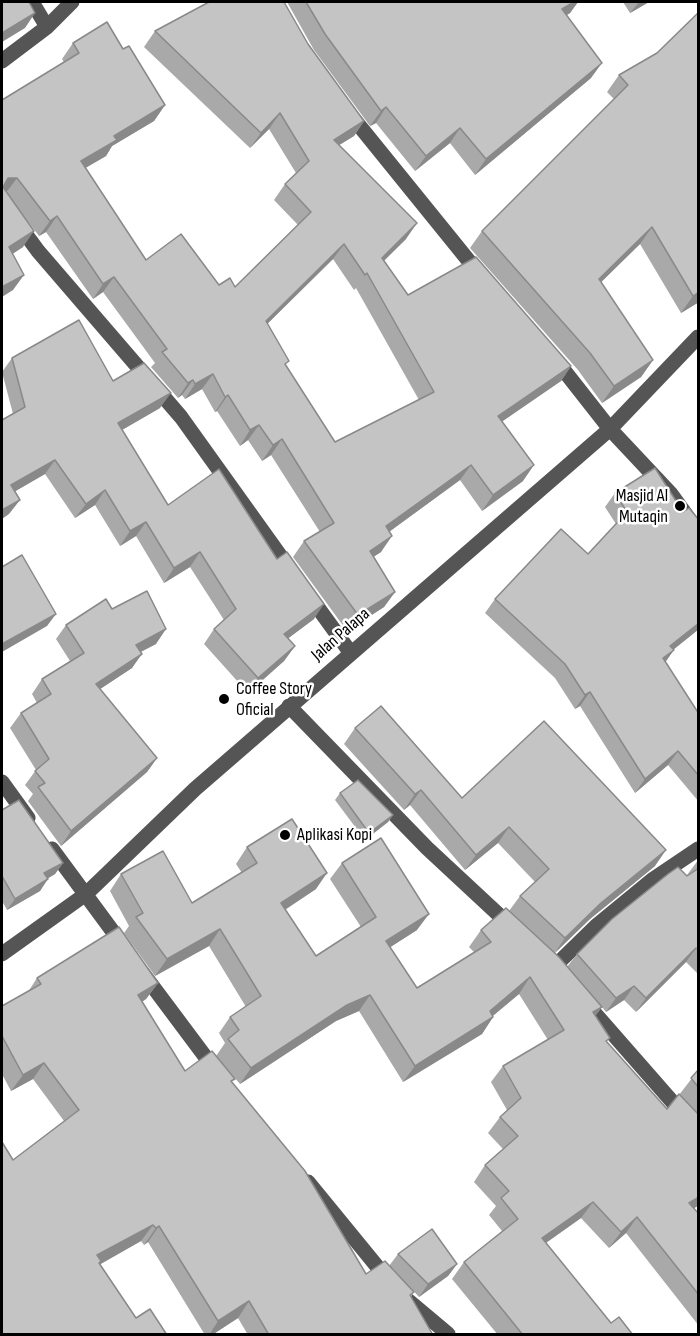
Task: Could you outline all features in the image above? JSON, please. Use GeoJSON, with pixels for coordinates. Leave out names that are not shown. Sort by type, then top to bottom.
{"type":"FeatureCollection","features":[{"type":"Feature","properties":{"kind":"street"},"geometry":{"type":"LineString","coordinates":[[32,2],[47,27]]}},
{"type":"Feature","properties":{"kind":"street"},"geometry":{"type":"LineString","coordinates":[[2,61],[47,27],[72,2]]}},
{"type":"Feature","properties":{"kind":"street"},"geometry":{"type":"LineString","coordinates":[[341,102],[369,141],[487,284]]}},
{"type":"Feature","properties":{"kind":"street"},"geometry":{"type":"LineString","coordinates":[[2,202],[38,251],[181,417],[350,652]]}},
{"type":"Feature","properties":{"kind":"street","name":"Jalan Palapa"},"geometry":{"type":"LineString","coordinates":[[2,954],[86,894],[195,789],[350,652],[610,429],[699,337]]}},
{"type":"Feature","properties":{"kind":"street"},"geometry":{"type":"LineString","coordinates":[[543,345],[610,429],[671,494],[699,531]]}},
{"type":"Feature","properties":{"kind":"street"},"geometry":{"type":"LineString","coordinates":[[289,706],[427,848],[520,935]]}},
{"type":"Feature","properties":{"kind":"street"},"geometry":{"type":"LineString","coordinates":[[2,782],[189,1038],[227,1083]]}},
{"type":"Feature","properties":{"kind":"street"},"geometry":{"type":"LineString","coordinates":[[554,967],[596,926],[651,880],[699,849]]}},
{"type":"Feature","properties":{"kind":"street"},"geometry":{"type":"LineString","coordinates":[[577,993],[699,1131]]}},
{"type":"Feature","properties":{"kind":"street"},"geometry":{"type":"LineString","coordinates":[[302,1174],[398,1292],[447,1335]]}},
{"type":"Feature","properties":{"kind":"building"},"geometry":{"type":"Polygon","coordinates":[[[2,2],[29,2],[35,13],[2,33],[2,2]]]}},
{"type":"Feature","properties":{"kind":"building"},"geometry":{"type":"Polygon","coordinates":[[[209,2],[284,2],[308,44],[364,121],[334,140],[417,223],[382,258],[408,295],[476,257],[571,366],[498,416],[534,465],[493,495],[471,465],[386,526],[392,536],[370,551],[395,592],[358,615],[304,541],[334,523],[282,439],[273,445],[259,425],[250,430],[228,395],[225,397],[213,374],[195,384],[193,380],[188,383],[162,352],[167,349],[114,277],[103,284],[57,216],[50,221],[17,178],[8,178],[3,187],[34,231],[9,247],[24,275],[2,287],[2,100],[79,53],[73,43],[107,22],[123,49],[129,46],[165,105],[114,136],[117,140],[81,161],[146,260],[181,234],[219,285],[230,278],[235,287],[311,212],[285,184],[309,161],[280,113],[261,133],[155,31],[209,2]],[[344,244],[266,321],[289,361],[285,364],[335,442],[434,392],[367,273],[365,275],[344,244]]]}},
{"type":"Feature","properties":{"kind":"building"},"geometry":{"type":"Polygon","coordinates":[[[306,2],[574,2],[562,9],[602,63],[486,159],[460,128],[426,156],[386,107],[381,111],[325,34],[306,2]]]}},
{"type":"Feature","properties":{"kind":"building"},"geometry":{"type":"Polygon","coordinates":[[[699,12],[699,292],[693,296],[652,227],[599,279],[653,360],[614,386],[590,353],[482,231],[628,85],[619,75],[657,53],[699,12]]]}},
{"type":"Feature","properties":{"kind":"building"},"geometry":{"type":"Polygon","coordinates":[[[79,320],[113,381],[144,363],[171,393],[118,423],[168,505],[219,469],[277,559],[287,552],[324,604],[284,634],[295,646],[258,678],[214,629],[236,609],[200,552],[174,568],[146,522],[130,531],[105,490],[86,504],[55,460],[11,485],[20,500],[2,510],[2,420],[25,407],[12,358],[79,320]]]}},
{"type":"Feature","properties":{"kind":"building"},"geometry":{"type":"Polygon","coordinates":[[[655,468],[683,512],[689,508],[699,520],[699,623],[670,646],[674,650],[663,658],[699,714],[699,776],[678,751],[645,779],[590,692],[585,695],[565,664],[495,599],[561,529],[588,554],[627,512],[615,493],[655,468]]]}},
{"type":"Feature","properties":{"kind":"building"},"geometry":{"type":"Polygon","coordinates":[[[22,555],[56,614],[2,644],[2,567],[22,555]]]}},
{"type":"Feature","properties":{"kind":"building"},"geometry":{"type":"Polygon","coordinates":[[[147,591],[166,629],[136,645],[142,654],[96,684],[157,758],[71,831],[38,787],[45,783],[35,771],[49,759],[21,713],[51,694],[42,679],[84,653],[66,625],[106,599],[112,609],[147,591]]]}},
{"type":"Feature","properties":{"kind":"building"},"geometry":{"type":"Polygon","coordinates":[[[381,706],[462,798],[544,721],[666,850],[601,903],[565,938],[520,896],[549,869],[509,827],[476,855],[421,790],[415,794],[355,728],[381,706]]]}},
{"type":"Feature","properties":{"kind":"building"},"geometry":{"type":"Polygon","coordinates":[[[358,780],[393,815],[369,833],[340,793],[358,780]]]}},
{"type":"Feature","properties":{"kind":"building"},"geometry":{"type":"Polygon","coordinates":[[[19,800],[63,863],[44,873],[48,879],[15,899],[2,876],[2,810],[19,800]]]}},
{"type":"Feature","properties":{"kind":"building"},"geometry":{"type":"Polygon","coordinates":[[[292,819],[327,873],[281,903],[316,956],[376,917],[342,863],[381,838],[429,914],[386,941],[417,988],[491,942],[481,930],[506,908],[559,957],[602,1007],[593,1012],[610,1038],[606,1041],[667,1109],[679,1094],[699,1115],[699,1197],[689,1203],[699,1214],[699,1295],[637,1217],[621,1232],[593,1202],[542,1238],[611,1323],[619,1317],[633,1335],[523,1335],[464,1262],[518,1219],[501,1198],[509,1191],[485,1165],[518,1136],[500,1117],[521,1098],[503,1066],[564,1030],[530,977],[490,1011],[493,1017],[415,1066],[370,995],[347,1005],[251,1068],[228,1039],[239,1030],[230,1017],[261,996],[220,929],[167,959],[136,917],[143,913],[121,874],[163,851],[192,903],[257,863],[247,847],[292,819]]]}},
{"type":"Feature","properties":{"kind":"building"},"geometry":{"type":"Polygon","coordinates":[[[678,867],[687,876],[699,868],[699,950],[696,948],[646,998],[634,986],[616,998],[577,954],[612,919],[678,867]]]}},
{"type":"Feature","properties":{"kind":"building"},"geometry":{"type":"Polygon","coordinates":[[[119,927],[158,983],[138,995],[185,1071],[212,1051],[235,1079],[231,1081],[305,1171],[366,1274],[385,1261],[414,1292],[410,1295],[433,1335],[269,1335],[249,1301],[218,1321],[159,1226],[156,1228],[153,1225],[97,1255],[101,1261],[99,1263],[136,1318],[150,1309],[167,1335],[2,1335],[2,1142],[13,1160],[79,1110],[44,1063],[23,1075],[2,1036],[2,1006],[41,984],[37,978],[119,927]]]}},
{"type":"Feature","properties":{"kind":"building"},"geometry":{"type":"Polygon","coordinates":[[[699,1069],[699,1088],[691,1078],[699,1069]]]}},
{"type":"Feature","properties":{"kind":"building"},"geometry":{"type":"Polygon","coordinates":[[[432,1229],[457,1264],[428,1284],[398,1254],[432,1229]]]}},
{"type":"Feature","properties":{"kind":"place","name":"Masjid Al Mutaqin"},"geometry":{"type":"Point","coordinates":[680,506]}},
{"type":"Feature","properties":{"kind":"place","name":"Coffee Story Oficial"},"geometry":{"type":"Point","coordinates":[224,699]}},
{"type":"Feature","properties":{"kind":"place","name":"Aplikasi Kopi"},"geometry":{"type":"Point","coordinates":[285,835]}}]}
